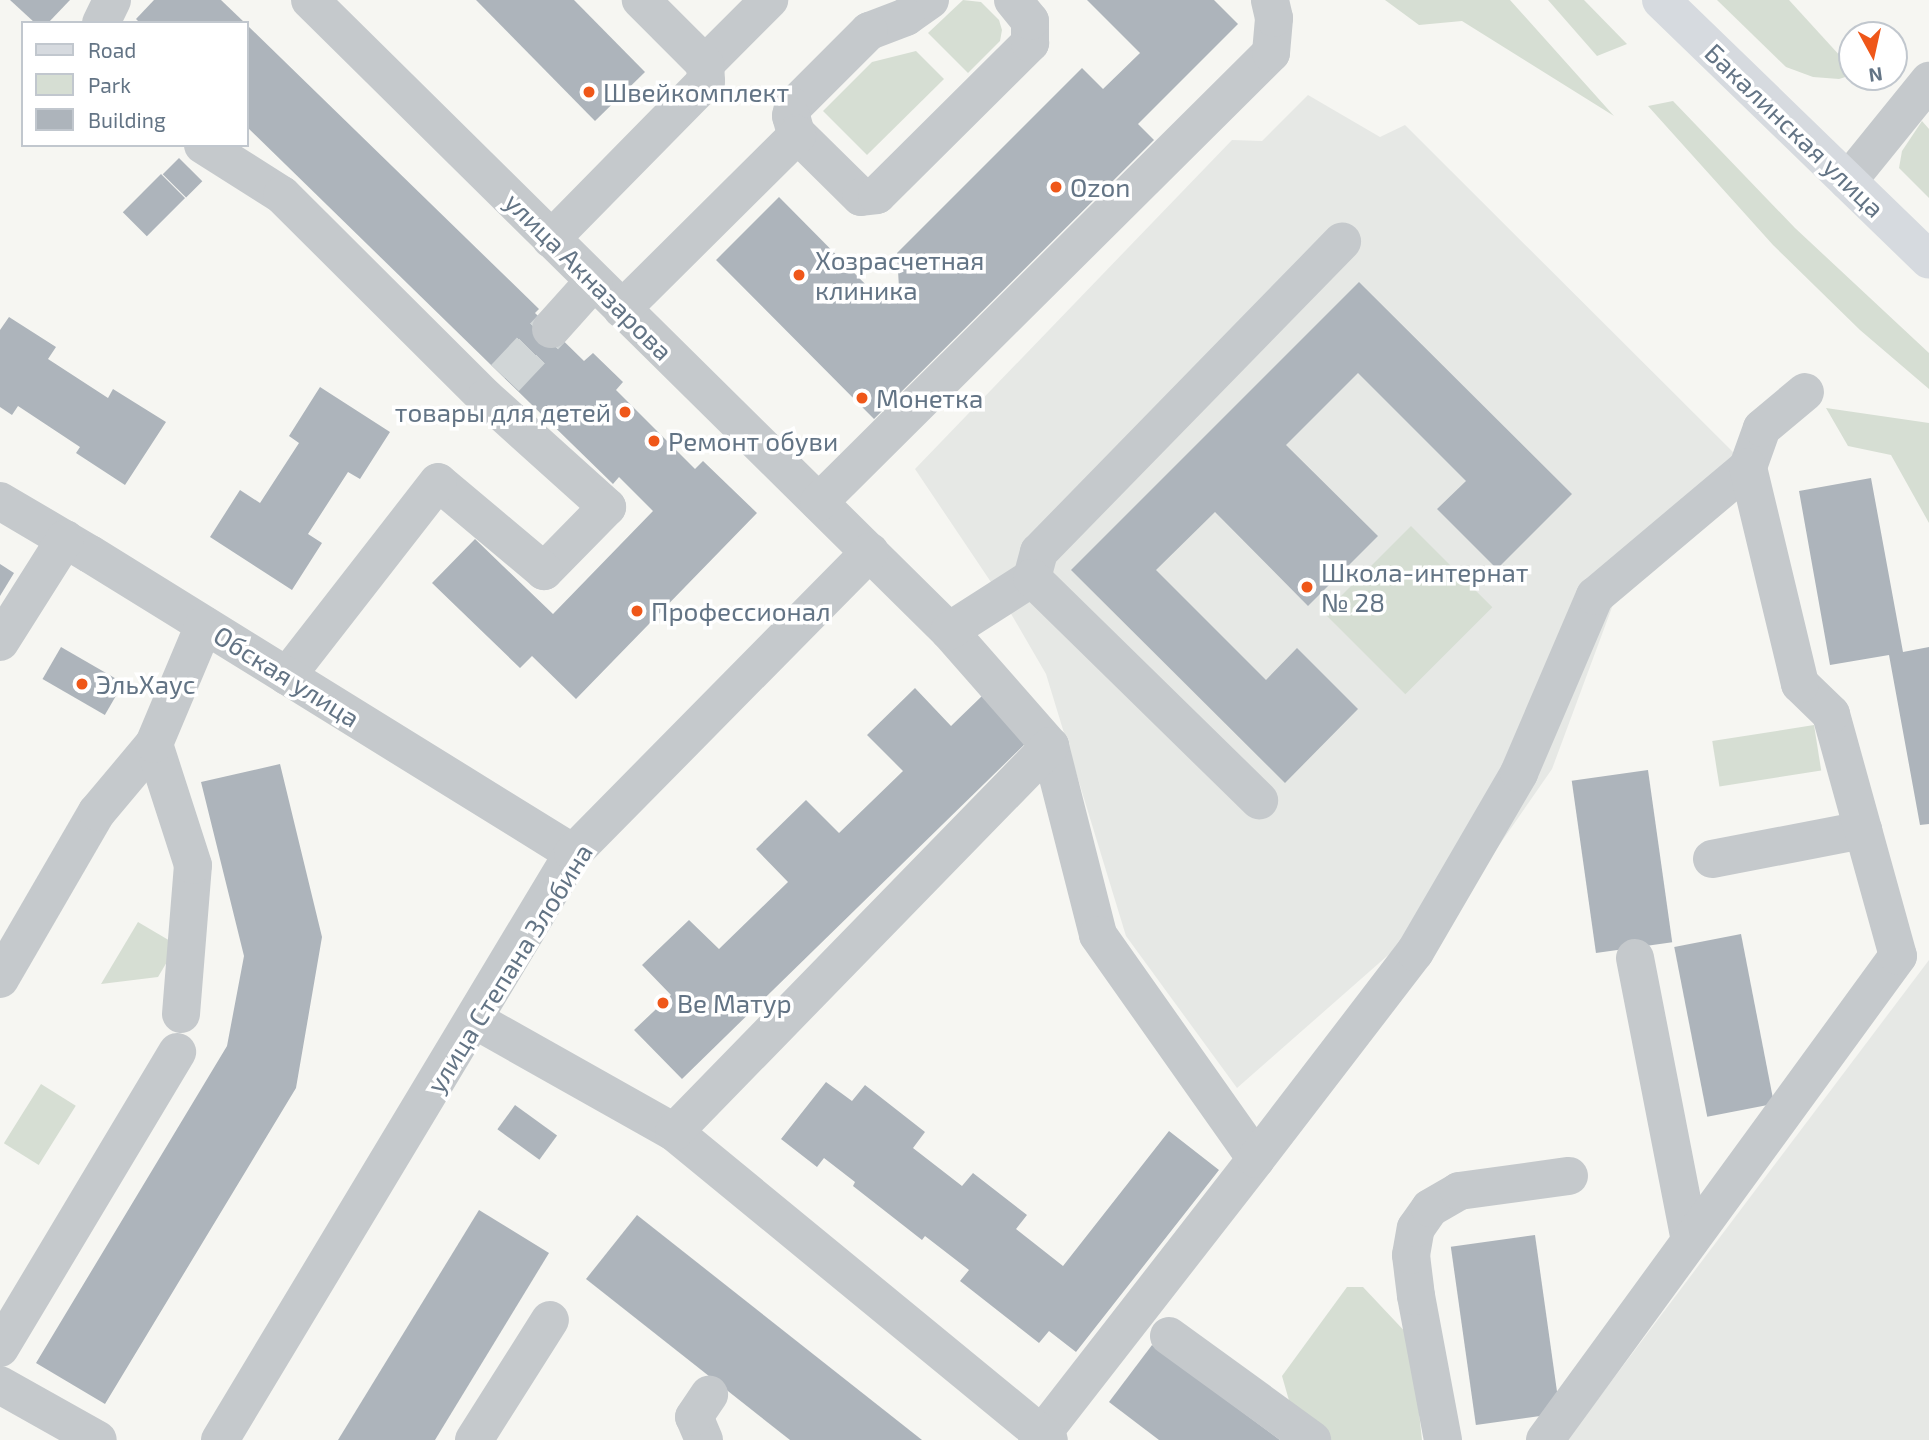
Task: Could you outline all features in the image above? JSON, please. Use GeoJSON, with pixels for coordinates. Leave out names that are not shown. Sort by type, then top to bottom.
{"type":"FeatureCollection","features":[{"type":"Feature","properties":{"kind":"main road","name":"Бакалинская улица"},"geometry":{"type":"LineString","coordinates":[[1661,0],[1929,260]]}},
{"type":"Feature","properties":{"kind":"street"},"geometry":{"type":"LineString","coordinates":[[102,21],[112,0]]}},
{"type":"Feature","properties":{"kind":"street","name":"улица Акназарова"},"geometry":{"type":"LineString","coordinates":[[310,0],[949,631],[1050,746]]}},
{"type":"Feature","properties":{"kind":"street"},"geometry":{"type":"LineString","coordinates":[[551,239],[702,89],[707,75],[705,64],[641,0]]}},
{"type":"Feature","properties":{"kind":"street"},"geometry":{"type":"LineString","coordinates":[[705,64],[769,0]]}},
{"type":"Feature","properties":{"kind":"street"},"geometry":{"type":"LineString","coordinates":[[930,0],[914,13],[870,31],[800,98],[791,116],[797,135],[855,193],[866,198],[877,195],[1030,43],[1030,21],[1013,0]]}},
{"type":"Feature","properties":{"kind":"street"},"geometry":{"type":"LineString","coordinates":[[819,502],[1271,53],[1274,19],[1270,0]]}},
{"type":"Feature","properties":{"kind":"street"},"geometry":{"type":"LineString","coordinates":[[1848,180],[1929,80]]}},
{"type":"Feature","properties":{"kind":"street"},"geometry":{"type":"LineString","coordinates":[[622,309],[797,135]]}},
{"type":"Feature","properties":{"kind":"street"},"geometry":{"type":"LineString","coordinates":[[206,147],[282,195],[495,388],[607,507],[544,571],[438,482],[287,676]]}},
{"type":"Feature","properties":{"kind":"street"},"geometry":{"type":"LineString","coordinates":[[949,631],[1032,578],[1039,552],[1342,241]]}},
{"type":"Feature","properties":{"kind":"street"},"geometry":{"type":"LineString","coordinates":[[551,329],[594,281]]}},
{"type":"Feature","properties":{"kind":"street"},"geometry":{"type":"LineString","coordinates":[[475,1020],[674,1132],[1042,1438],[1415,952],[1519,773],[1595,596],[1748,467],[1762,428],[1805,392]]}},
{"type":"Feature","properties":{"kind":"street"},"geometry":{"type":"LineString","coordinates":[[1545,1440],[1898,956],[1831,714],[1800,684],[1748,467]]}},
{"type":"Feature","properties":{"kind":"street","name":"Обская улица"},"geometry":{"type":"LineString","coordinates":[[0,501],[573,853]]}},
{"type":"Feature","properties":{"kind":"street"},"geometry":{"type":"LineString","coordinates":[[0,642],[65,539]]}},
{"type":"Feature","properties":{"kind":"street","name":"улица Степана Злобина"},"geometry":{"type":"LineString","coordinates":[[220,1440],[573,853],[870,552]]}},
{"type":"Feature","properties":{"kind":"street"},"geometry":{"type":"LineString","coordinates":[[1032,578],[1259,800]]}},
{"type":"Feature","properties":{"kind":"street"},"geometry":{"type":"LineString","coordinates":[[0,979],[97,812],[154,744],[204,625]]}},
{"type":"Feature","properties":{"kind":"street"},"geometry":{"type":"LineString","coordinates":[[154,744],[193,865],[181,1014]]}},
{"type":"Feature","properties":{"kind":"street"},"geometry":{"type":"LineString","coordinates":[[1050,746],[1098,935],[1256,1159]]}},
{"type":"Feature","properties":{"kind":"street"},"geometry":{"type":"LineString","coordinates":[[674,1132],[1050,746]]}},
{"type":"Feature","properties":{"kind":"street"},"geometry":{"type":"LineString","coordinates":[[1712,859],[1863,830]]}},
{"type":"Feature","properties":{"kind":"street"},"geometry":{"type":"LineString","coordinates":[[1635,958],[1690,1241]]}},
{"type":"Feature","properties":{"kind":"street"},"geometry":{"type":"LineString","coordinates":[[0,1348],[177,1052]]}},
{"type":"Feature","properties":{"kind":"street"},"geometry":{"type":"LineString","coordinates":[[1443,1440],[1416,1296],[1412,1255],[1416,1228],[1430,1208],[1459,1191],[1569,1176]]}},
{"type":"Feature","properties":{"kind":"street"},"geometry":{"type":"LineString","coordinates":[[474,1440],[550,1320]]}},
{"type":"Feature","properties":{"kind":"street"},"geometry":{"type":"LineString","coordinates":[[1169,1336],[1312,1440]]}},
{"type":"Feature","properties":{"kind":"street"},"geometry":{"type":"LineString","coordinates":[[0,1385],[98,1440]]}},
{"type":"Feature","properties":{"kind":"street"},"geometry":{"type":"LineString","coordinates":[[704,1440],[694,1418],[709,1395]]}},
{"type":"Feature","properties":{"kind":"shaded area","name":"Школа-интернат № 28"},"geometry":{"type":"Polygon","coordinates":[[[1308,95],[1380,137],[1405,125],[1748,467],[1624,575],[1552,769],[1477,877],[1237,1088],[1126,936],[1046,674],[1003,600],[915,469],[1232,140],[1262,141],[1308,95]]]}},
{"type":"Feature","properties":{"kind":"shaded area"},"geometry":{"type":"Polygon","coordinates":[[[1929,960],[1929,1440],[1567,1440],[1929,960]]]}},
{"type":"Feature","properties":{"kind":"green space"},"geometry":{"type":"Polygon","coordinates":[[[963,0],[981,2],[999,20],[1002,30],[1000,41],[968,73],[928,33],[963,0]]]}},
{"type":"Feature","properties":{"kind":"green space"},"geometry":{"type":"Polygon","coordinates":[[[1385,0],[1510,0],[1614,116],[1462,21],[1419,25],[1385,0]]]}},
{"type":"Feature","properties":{"kind":"green space"},"geometry":{"type":"Polygon","coordinates":[[[1548,0],[1584,0],[1627,44],[1597,56],[1548,0]]]}},
{"type":"Feature","properties":{"kind":"green space"},"geometry":{"type":"Polygon","coordinates":[[[1717,0],[1789,0],[1838,54],[1838,79],[1813,77],[1786,67],[1717,0]]]}},
{"type":"Feature","properties":{"kind":"green space"},"geometry":{"type":"Polygon","coordinates":[[[916,51],[944,79],[867,155],[823,111],[872,62],[916,51]]]}},
{"type":"Feature","properties":{"kind":"green space"},"geometry":{"type":"Polygon","coordinates":[[[1673,101],[1795,228],[1929,353],[1929,389],[1860,330],[1773,245],[1648,106],[1673,101]]]}},
{"type":"Feature","properties":{"kind":"green space"},"geometry":{"type":"Polygon","coordinates":[[[1922,121],[1929,129],[1929,198],[1899,168],[1902,151],[1922,121]]]}},
{"type":"Feature","properties":{"kind":"green space"},"geometry":{"type":"Polygon","coordinates":[[[1826,408],[1929,423],[1929,523],[1891,455],[1848,446],[1826,408]]]}},
{"type":"Feature","properties":{"kind":"green space"},"geometry":{"type":"Polygon","coordinates":[[[1411,526],[1492,607],[1405,694],[1324,613],[1411,526]]]}},
{"type":"Feature","properties":{"kind":"green space"},"geometry":{"type":"Polygon","coordinates":[[[1814,725],[1821,770],[1719,787],[1712,741],[1814,725]]]}},
{"type":"Feature","properties":{"kind":"green space"},"geometry":{"type":"Polygon","coordinates":[[[138,922],[177,945],[158,977],[101,984],[138,922]]]}},
{"type":"Feature","properties":{"kind":"green space"},"geometry":{"type":"Polygon","coordinates":[[[41,1084],[76,1106],[39,1165],[4,1143],[41,1084]]]}},
{"type":"Feature","properties":{"kind":"green space"},"geometry":{"type":"Polygon","coordinates":[[[1347,1287],[1363,1287],[1411,1338],[1422,1440],[1331,1440],[1292,1411],[1282,1376],[1347,1287]]]}},
{"type":"Feature","properties":{"kind":"building"},"geometry":{"type":"Polygon","coordinates":[[[10,0],[70,0],[50,21],[33,21],[10,0]]]}},
{"type":"Feature","properties":{"kind":"building"},"geometry":{"type":"Polygon","coordinates":[[[154,0],[221,0],[243,21],[138,21],[136,19],[154,0]]]}},
{"type":"Feature","properties":{"kind":"building"},"geometry":{"type":"Polygon","coordinates":[[[476,0],[574,0],[645,72],[595,121],[476,0]]]}},
{"type":"Feature","properties":{"kind":"building"},"geometry":{"type":"Polygon","coordinates":[[[1087,0],[1214,0],[1238,24],[1138,124],[1154,140],[874,419],[716,260],[779,197],[883,302],[899,288],[897,253],[1082,68],[1103,89],[1140,53],[1087,0]]]}},
{"type":"Feature","properties":{"kind":"building"},"geometry":{"type":"Polygon","coordinates":[[[248,26],[539,309],[535,313],[584,361],[593,353],[623,382],[616,390],[695,469],[703,461],[757,513],[576,699],[532,656],[520,668],[432,583],[475,539],[553,614],[653,511],[619,477],[613,484],[248,128],[248,26]]]}},
{"type":"Feature","properties":{"kind":"building"},"geometry":{"type":"Polygon","coordinates":[[[179,158],[202,181],[186,198],[163,174],[179,158]]]}},
{"type":"Feature","properties":{"kind":"building"},"geometry":{"type":"Polygon","coordinates":[[[161,174],[185,198],[147,236],[123,212],[161,174]]]}},
{"type":"Feature","properties":{"kind":"building"},"geometry":{"type":"Polygon","coordinates":[[[1359,282],[1572,494],[1497,569],[1437,509],[1466,481],[1358,373],[1286,445],[1378,536],[1308,606],[1215,512],[1156,570],[1266,680],[1297,648],[1358,709],[1285,783],[1071,570],[1359,282]]]}},
{"type":"Feature","properties":{"kind":"building"},"geometry":{"type":"Polygon","coordinates":[[[9,317],[56,347],[48,359],[108,398],[113,389],[166,422],[125,485],[76,453],[80,447],[18,406],[12,415],[0,407],[0,330],[9,317]]]}},
{"type":"Feature","properties":{"kind":"building"},"geometry":{"type":"Polygon","coordinates":[[[320,387],[390,432],[360,479],[348,472],[308,534],[322,543],[292,590],[210,537],[240,490],[260,503],[299,443],[289,436],[320,387]]]}},
{"type":"Feature","properties":{"kind":"building"},"geometry":{"type":"Polygon","coordinates":[[[1871,478],[1903,652],[1929,647],[1929,824],[1920,825],[1889,655],[1830,665],[1799,491],[1871,478]]]}},
{"type":"Feature","properties":{"kind":"building"},"geometry":{"type":"Polygon","coordinates":[[[0,564],[14,573],[0,596],[0,564]]]}},
{"type":"Feature","properties":{"kind":"building"},"geometry":{"type":"Polygon","coordinates":[[[61,647],[123,683],[105,715],[42,679],[61,647]]]}},
{"type":"Feature","properties":{"kind":"building"},"geometry":{"type":"Polygon","coordinates":[[[915,688],[951,726],[982,696],[1027,742],[682,1079],[634,1030],[671,995],[642,965],[689,920],[719,949],[788,882],[756,849],[806,800],[839,833],[903,771],[867,735],[915,688]]]}},
{"type":"Feature","properties":{"kind":"building"},"geometry":{"type":"Polygon","coordinates":[[[280,764],[322,937],[296,1088],[105,1404],[36,1363],[227,1046],[244,956],[201,782],[280,764]]]}},
{"type":"Feature","properties":{"kind":"building"},"geometry":{"type":"Polygon","coordinates":[[[1648,770],[1672,942],[1596,953],[1572,781],[1648,770]]]}},
{"type":"Feature","properties":{"kind":"building"},"geometry":{"type":"Polygon","coordinates":[[[1741,934],[1774,1104],[1707,1117],[1674,947],[1741,934]]]}},
{"type":"Feature","properties":{"kind":"building"},"geometry":{"type":"Polygon","coordinates":[[[826,1082],[852,1101],[865,1085],[925,1132],[913,1148],[962,1186],[973,1173],[1027,1215],[1016,1229],[1063,1266],[1169,1131],[1219,1170],[1076,1352],[1049,1331],[1039,1343],[960,1281],[969,1270],[925,1236],[922,1240],[853,1186],[855,1182],[824,1158],[817,1167],[781,1139],[826,1082]]]}},
{"type":"Feature","properties":{"kind":"building"},"geometry":{"type":"Polygon","coordinates":[[[515,1105],[557,1136],[539,1160],[497,1129],[515,1105]]]}},
{"type":"Feature","properties":{"kind":"building"},"geometry":{"type":"Polygon","coordinates":[[[479,1210],[549,1253],[435,1440],[338,1440],[479,1210]]]}},
{"type":"Feature","properties":{"kind":"building"},"geometry":{"type":"Polygon","coordinates":[[[637,1215],[922,1440],[790,1440],[586,1279],[637,1215]]]}},
{"type":"Feature","properties":{"kind":"building"},"geometry":{"type":"Polygon","coordinates":[[[1535,1235],[1560,1413],[1476,1425],[1451,1247],[1535,1235]]]}},
{"type":"Feature","properties":{"kind":"building"},"geometry":{"type":"Polygon","coordinates":[[[1152,1345],[1280,1440],[1159,1440],[1109,1402],[1152,1345]]]}},
{"type":"Feature","properties":{"kind":"tunnel"},"geometry":{"type":"LineString","coordinates":[[505,378],[551,329]]}},
{"type":"Feature","properties":{"kind":"place","name":"Швейкомплект"},"geometry":{"type":"Point","coordinates":[589,92]}},
{"type":"Feature","properties":{"kind":"place","name":"Ozon"},"geometry":{"type":"Point","coordinates":[1056,187]}},
{"type":"Feature","properties":{"kind":"place","name":"Хозрасчетная клиника"},"geometry":{"type":"Point","coordinates":[799,275]}},
{"type":"Feature","properties":{"kind":"place","name":"Монетка"},"geometry":{"type":"Point","coordinates":[862,398]}},
{"type":"Feature","properties":{"kind":"place","name":"товары для детей"},"geometry":{"type":"Point","coordinates":[625,412]}},
{"type":"Feature","properties":{"kind":"place","name":"Ремонт обуви"},"geometry":{"type":"Point","coordinates":[654,441]}},
{"type":"Feature","properties":{"kind":"place","name":"Школа-интернат № 28"},"geometry":{"type":"Point","coordinates":[1307,587]}},
{"type":"Feature","properties":{"kind":"place","name":"Профессионал"},"geometry":{"type":"Point","coordinates":[637,611]}},
{"type":"Feature","properties":{"kind":"place","name":"ЭльХаус"},"geometry":{"type":"Point","coordinates":[82,684]}},
{"type":"Feature","properties":{"kind":"place","name":"Be Матур"},"geometry":{"type":"Point","coordinates":[663,1003]}}]}
